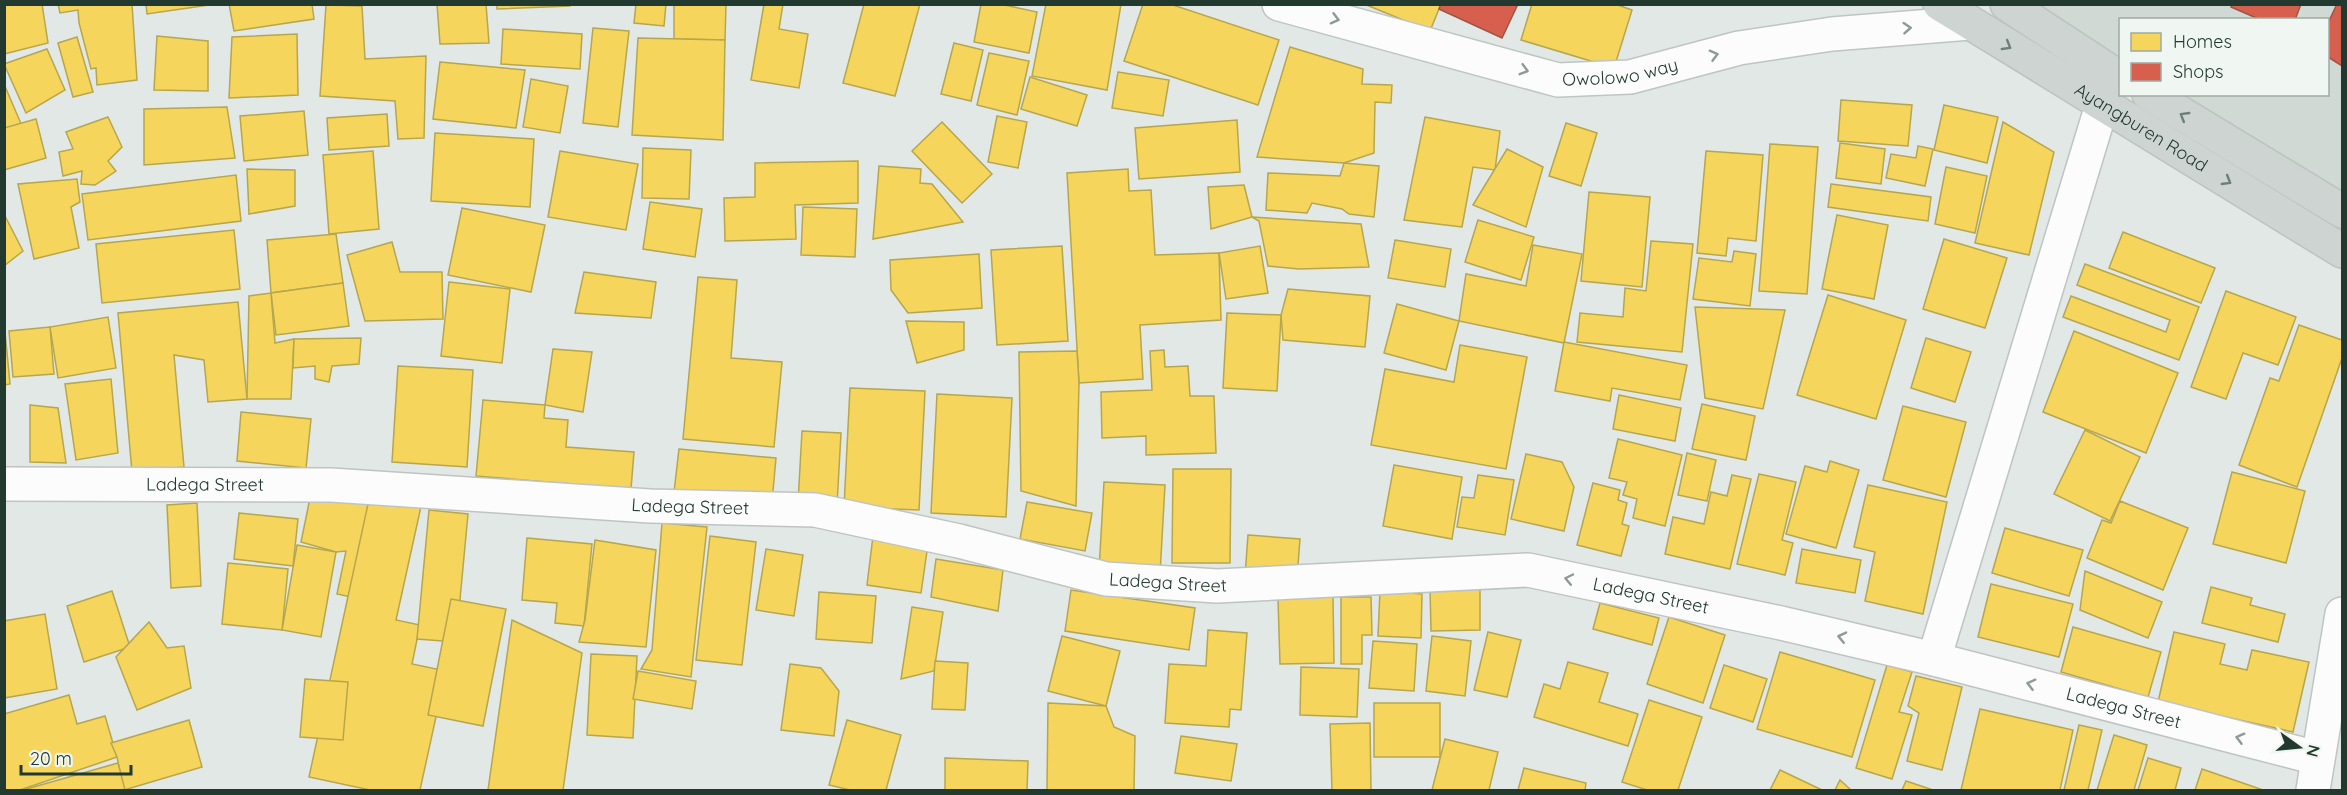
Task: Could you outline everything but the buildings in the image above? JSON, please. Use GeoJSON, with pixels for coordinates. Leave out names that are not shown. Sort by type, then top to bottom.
{"type":"FeatureCollection","features":[{"type":"Feature","properties":{"kind":"main road","name":"Ayangburen Road"},"geometry":{"type":"LineString","coordinates":[[1940,4],[2343,251]]}},
{"type":"Feature","properties":{"kind":"main road","name":"Ayangburen Road"},"geometry":{"type":"LineString","coordinates":[[2022,9],[2119,77]]}},
{"type":"Feature","properties":{"kind":"main road","name":"Ayangburen Road"},"geometry":{"type":"LineString","coordinates":[[2152,96],[2343,211]]}},
{"type":"Feature","properties":{"kind":"street","name":"Owolowo way"},"geometry":{"type":"LineString","coordinates":[[1279,4],[1558,80],[1630,77],[1739,48],[1832,34],[1970,23]]}},
{"type":"Feature","properties":{"kind":"street"},"geometry":{"type":"LineString","coordinates":[[1934,659],[2102,105]]}},
{"type":"Feature","properties":{"kind":"street","name":"Ladega Street"},"geometry":{"type":"LineString","coordinates":[[4,484],[331,485],[650,506],[814,510],[959,541],[1106,579],[1217,586],[1528,570],[1781,623],[1934,659],[2317,758]]}},
{"type":"Feature","properties":{"kind":"street"},"geometry":{"type":"LineString","coordinates":[[2313,790],[2343,615]]}},
{"type":"Feature","properties":{"kind":"shaded area"},"geometry":{"type":"Polygon","coordinates":[[[2016,5],[2342,5],[2342,202],[2160,96],[2329,96],[2329,18],[2119,18],[2119,70],[2016,5]]]}}]}
